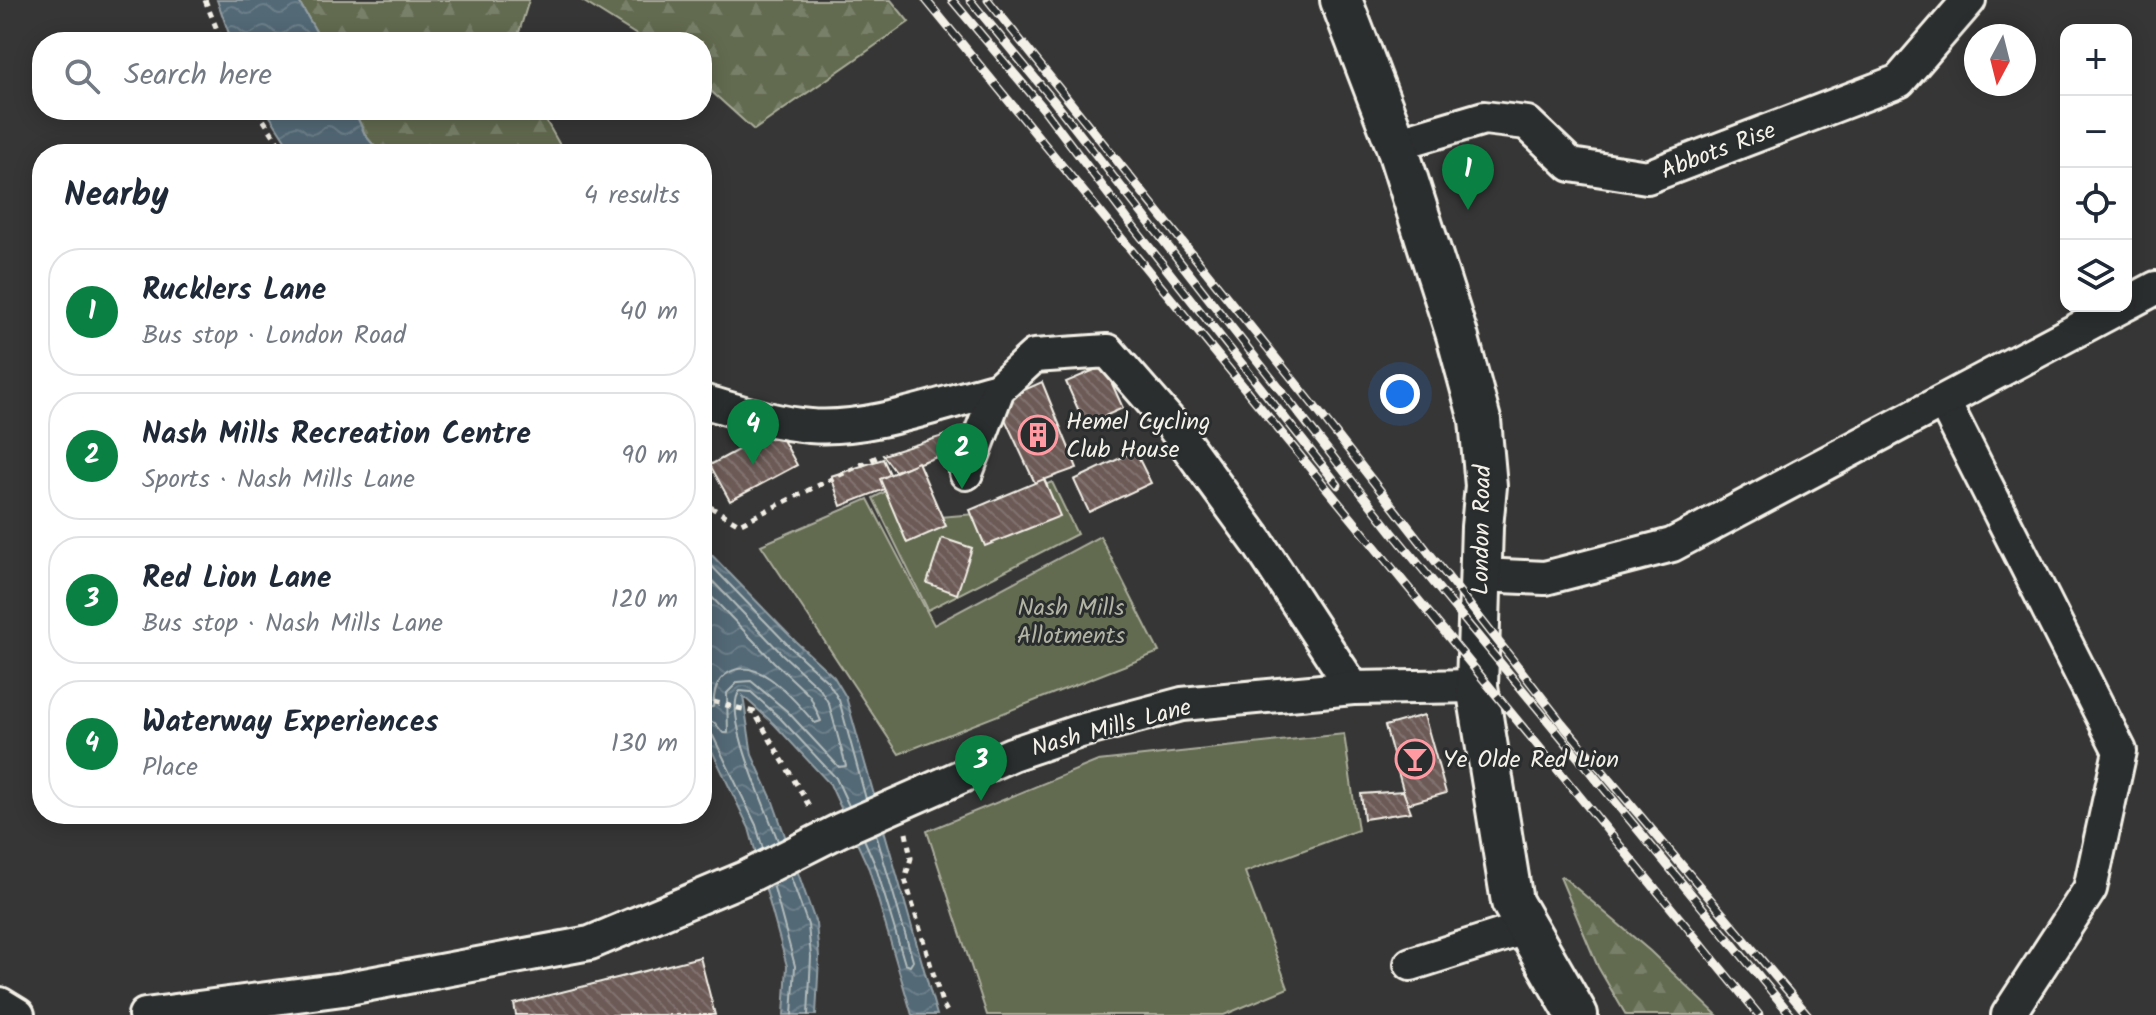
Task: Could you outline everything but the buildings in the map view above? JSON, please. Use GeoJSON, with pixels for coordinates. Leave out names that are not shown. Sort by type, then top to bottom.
{"type":"FeatureCollection","features":[{"type":"Feature","properties":{"kind":"main road","name":"London Road"},"geometry":{"type":"LineString","coordinates":[[1341,0],[1396,144],[1457,335],[1480,420],[1486,486],[1477,686],[1512,902],[1577,1015]]}},
{"type":"Feature","properties":{"kind":"street","name":"Abbots Rise"},"geometry":{"type":"LineString","coordinates":[[1396,144],[1484,118],[1527,123],[1571,165],[1647,177],[1899,81],[1969,0]]}},
{"type":"Feature","properties":{"kind":"street"},"geometry":{"type":"LineString","coordinates":[[2132,301],[2156,288]]}},
{"type":"Feature","properties":{"kind":"street"},"geometry":{"type":"LineString","coordinates":[[1480,575],[1545,578],[1672,545],[2111,312]]}},
{"type":"Feature","properties":{"kind":"street"},"geometry":{"type":"LineString","coordinates":[[966,473],[998,389],[1034,356],[1097,343],[1169,421],[1258,543],[1353,688]]}},
{"type":"Feature","properties":{"kind":"street"},"geometry":{"type":"LineString","coordinates":[[712,404],[776,422],[814,427],[857,425],[998,389]]}},
{"type":"Feature","properties":{"kind":"street"},"geometry":{"type":"LineString","coordinates":[[1944,402],[2120,751],[2090,889],[2008,1015]]}},
{"type":"Feature","properties":{"kind":"street","name":"Nash Mills Lane"},"geometry":{"type":"LineString","coordinates":[[145,1015],[345,1002],[590,943],[745,878],[825,838],[1012,754],[1077,732],[1182,704],[1353,688],[1477,686]]}},
{"type":"Feature","properties":{"kind":"street"},"geometry":{"type":"LineString","coordinates":[[1411,964],[1525,928]]}},
{"type":"Feature","properties":{"kind":"street"},"geometry":{"type":"LineString","coordinates":[[0,1004],[18,1015]]}},
{"type":"Feature","properties":{"kind":"path"},"geometry":{"type":"LineString","coordinates":[[205,0],[218,32]]}},
{"type":"Feature","properties":{"kind":"path"},"geometry":{"type":"LineString","coordinates":[[264,120],[279,144]]}},
{"type":"Feature","properties":{"kind":"path"},"geometry":{"type":"LineString","coordinates":[[712,508],[739,524],[893,449]]}},
{"type":"Feature","properties":{"kind":"path"},"geometry":{"type":"LineString","coordinates":[[712,702],[754,712],[825,838]]}},
{"type":"Feature","properties":{"kind":"path"},"geometry":{"type":"LineString","coordinates":[[900,804],[911,858],[905,879],[942,1003],[949,1015]]}},
{"type":"Feature","properties":{"kind":"green space"},"geometry":{"type":"Polygon","coordinates":[[[298,0],[529,0],[519,32],[316,32],[298,0]]]}},
{"type":"Feature","properties":{"kind":"green space"},"geometry":{"type":"Polygon","coordinates":[[[581,0],[891,0],[909,22],[754,130],[712,92],[712,32],[632,32],[581,0]]]}},
{"type":"Feature","properties":{"kind":"green space"},"geometry":{"type":"Polygon","coordinates":[[[358,120],[546,120],[559,144],[373,144],[358,120]]]}},
{"type":"Feature","properties":{"kind":"green space"},"geometry":{"type":"Polygon","coordinates":[[[919,474],[939,517],[976,514],[1052,482],[1077,534],[928,610],[873,498],[919,474]]]}},
{"type":"Feature","properties":{"kind":"green space","name":"Nash Mills Allotments"},"geometry":{"type":"Polygon","coordinates":[[[868,499],[934,625],[1100,536],[1159,652],[899,754],[761,545],[868,499]]]}},
{"type":"Feature","properties":{"kind":"green space"},"geometry":{"type":"Polygon","coordinates":[[[1344,734],[1358,830],[1245,872],[1288,988],[1224,1015],[987,1015],[927,831],[1098,761],[1344,734]]]}},
{"type":"Feature","properties":{"kind":"green space"},"geometry":{"type":"Polygon","coordinates":[[[1562,876],[1650,951],[1717,1015],[1626,1015],[1598,967],[1562,876]]]}},
{"type":"Feature","properties":{"kind":"water"},"geometry":{"type":"Polygon","coordinates":[[[217,0],[298,0],[316,32],[228,32],[217,0]]]}},
{"type":"Feature","properties":{"kind":"water"},"geometry":{"type":"Polygon","coordinates":[[[272,120],[358,120],[373,144],[288,144],[272,120]]]}},
{"type":"Feature","properties":{"kind":"water"},"geometry":{"type":"Polygon","coordinates":[[[712,555],[834,677],[846,697],[937,1015],[912,1015],[869,869],[830,784],[743,696],[752,755],[772,799],[816,924],[819,957],[816,1015],[784,1015],[787,966],[749,828],[712,751],[712,555]]]}},
{"type":"Feature","properties":{"kind":"railway"},"geometry":{"type":"LineString","coordinates":[[926,0],[1759,1015]]}},
{"type":"Feature","properties":{"kind":"railway"},"geometry":{"type":"LineString","coordinates":[[952,0],[1043,108],[1338,485]]}},
{"type":"Feature","properties":{"kind":"railway"},"geometry":{"type":"LineString","coordinates":[[970,0],[1053,100],[1392,532],[1791,1015]]}},
{"type":"Feature","properties":{"kind":"railway"},"geometry":{"type":"LineString","coordinates":[[988,0],[1311,402],[1562,723],[1808,1015]]}},
{"type":"Feature","properties":{"kind":"place","name":"Rucklers Lane"},"geometry":{"type":"Point","coordinates":[1468,210]}},
{"type":"Feature","properties":{"kind":"place","name":"Hemel Cycling Club House"},"geometry":{"type":"Point","coordinates":[1038,435]}},
{"type":"Feature","properties":{"kind":"place","name":"Waterway Experiences"},"geometry":{"type":"Point","coordinates":[753,465]}},
{"type":"Feature","properties":{"kind":"place","name":"Nash Mills Recreation Centre"},"geometry":{"type":"Point","coordinates":[962,489]}},
{"type":"Feature","properties":{"kind":"place","name":"Ye Olde Red Lion"},"geometry":{"type":"Point","coordinates":[1415,759]}},
{"type":"Feature","properties":{"kind":"place","name":"Red Lion Lane"},"geometry":{"type":"Point","coordinates":[981,801]}}]}
